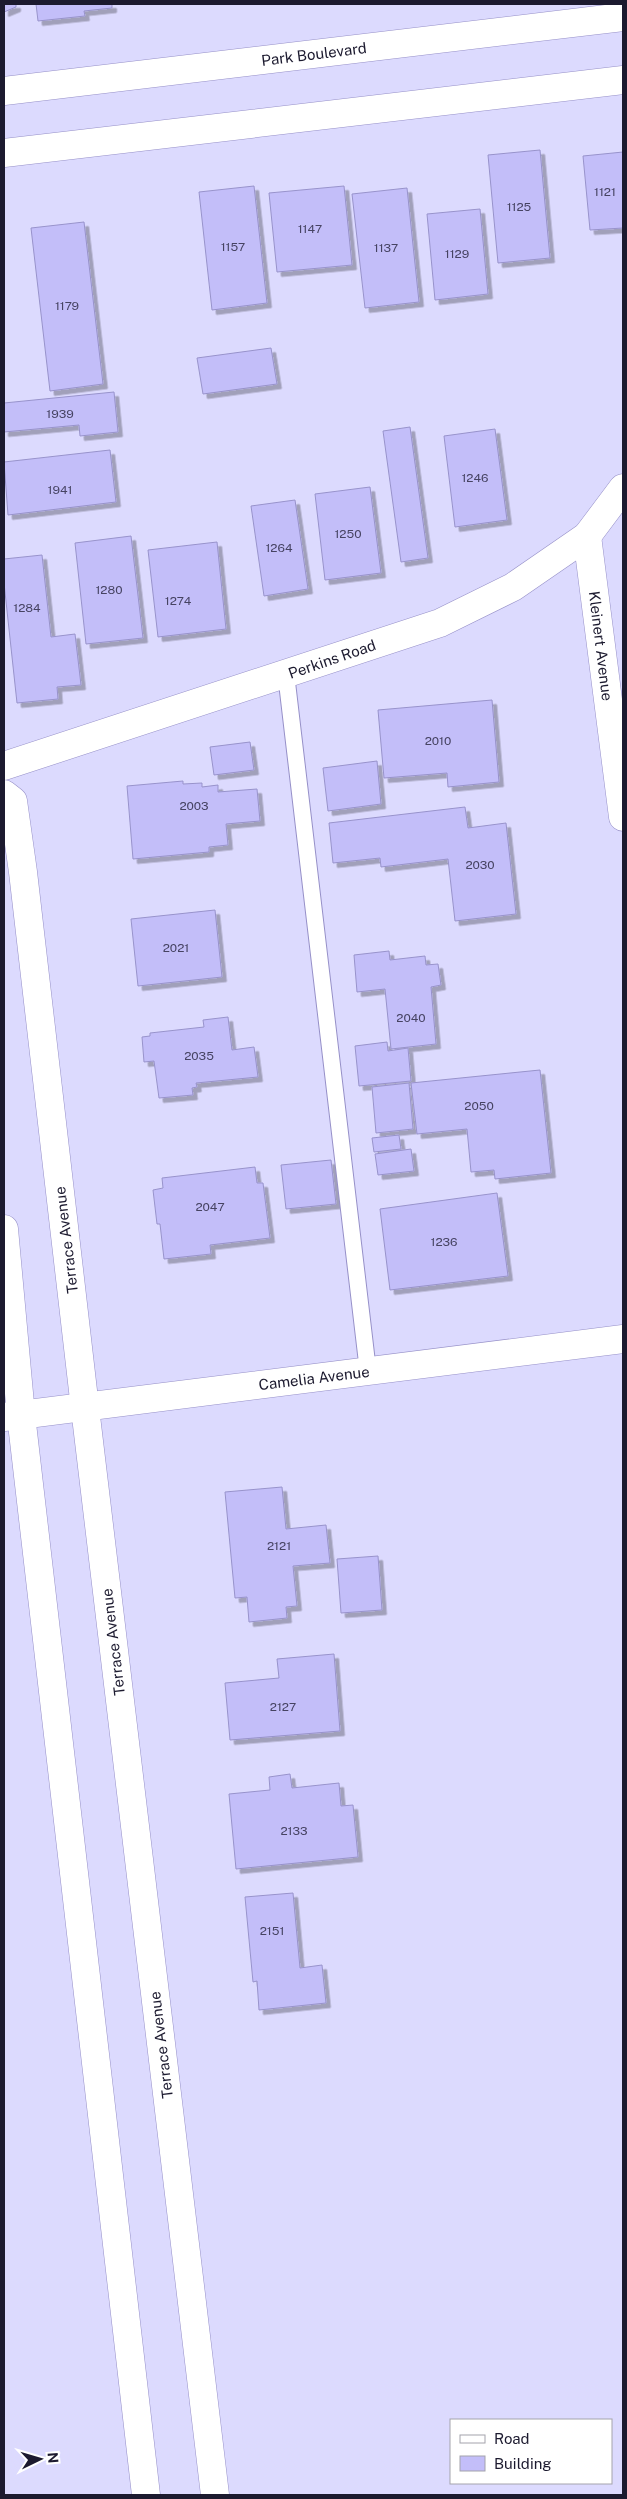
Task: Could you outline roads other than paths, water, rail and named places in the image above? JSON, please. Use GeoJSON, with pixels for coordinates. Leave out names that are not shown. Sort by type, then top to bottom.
{"type":"FeatureCollection","features":[{"type":"Feature","properties":{"kind":"street","name":"Park Boulevard"},"geometry":{"type":"LineString","coordinates":[[4,91],[623,17]]}},
{"type":"Feature","properties":{"kind":"street"},"geometry":{"type":"LineString","coordinates":[[4,153],[623,80]]}},
{"type":"Feature","properties":{"kind":"street","name":"Perkins Road"},"geometry":{"type":"LineString","coordinates":[[4,766],[440,623],[513,587],[587,536],[623,488]]}},
{"type":"Feature","properties":{"kind":"street","name":"Kleinert Avenue"},"geometry":{"type":"LineString","coordinates":[[587,536],[623,817]]}},
{"type":"Feature","properties":{"kind":"street","name":"Terrace Avenue"},"geometry":{"type":"LineString","coordinates":[[4,794],[13,801],[23,872],[215,2495]]}},
{"type":"Feature","properties":{"kind":"street"},"geometry":{"type":"LineString","coordinates":[[4,1228],[12,1416],[146,2495]]}},
{"type":"Feature","properties":{"kind":"street","name":"Camelia Avenue"},"geometry":{"type":"LineString","coordinates":[[12,1416],[623,1339]]}},
{"type":"Feature","properties":{"kind":"lane"},"geometry":{"type":"LineString","coordinates":[[286,674],[368,1371]]}}]}
